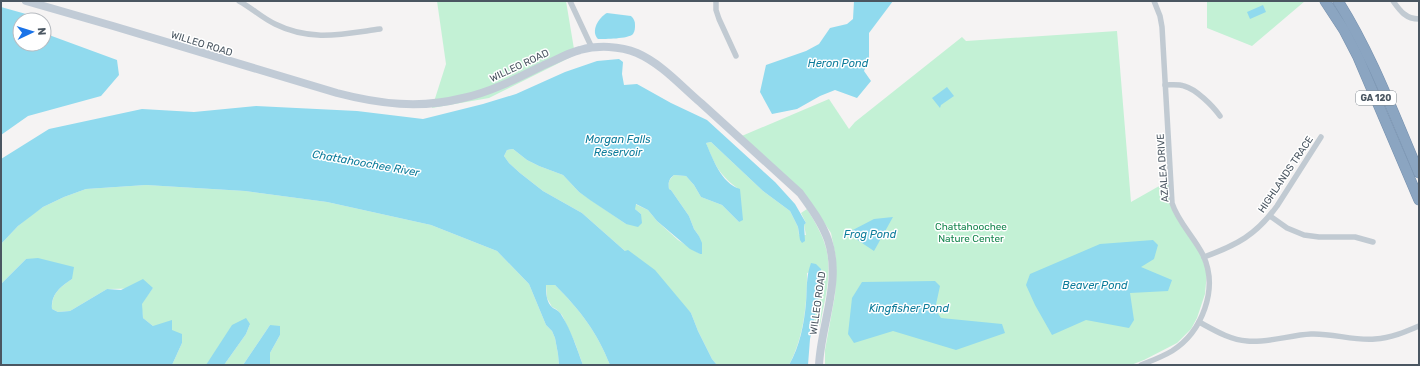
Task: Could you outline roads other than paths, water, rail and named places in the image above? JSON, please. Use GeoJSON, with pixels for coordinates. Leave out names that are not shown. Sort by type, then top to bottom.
{"type":"FeatureCollection","features":[{"type":"Feature","properties":{"kind":"highway","name":"GA 120"},"geometry":{"type":"LineString","coordinates":[[1325,1],[1344,30],[1358,57],[1419,200]]}},
{"type":"Feature","properties":{"kind":"highway","name":"GA 120"},"geometry":{"type":"LineString","coordinates":[[1338,1],[1361,39],[1419,173]]}},
{"type":"Feature","properties":{"kind":"street","name":"WILLEO ROAD"},"geometry":{"type":"LineString","coordinates":[[27,1],[337,93],[367,100],[396,104],[426,104],[464,98],[505,84],[575,51],[592,48],[612,48],[628,50],[643,56],[656,64],[800,193],[812,208],[826,234],[832,258],[831,292],[819,365]]}},
{"type":"Feature","properties":{"kind":"street"},"geometry":{"type":"LineString","coordinates":[[239,1],[276,24],[300,34],[317,36],[380,29]]}},
{"type":"Feature","properties":{"kind":"street"},"geometry":{"type":"LineString","coordinates":[[570,1],[592,48]]}},
{"type":"Feature","properties":{"kind":"street"},"geometry":{"type":"LineString","coordinates":[[716,1],[719,19],[736,56]]}},
{"type":"Feature","properties":{"kind":"street","name":"AZALEA DRIVE"},"geometry":{"type":"LineString","coordinates":[[1141,365],[1171,352],[1186,339],[1198,322],[1204,309],[1209,288],[1208,272],[1204,257],[1178,217],[1172,203],[1162,27],[1160,16],[1154,1]]}},
{"type":"Feature","properties":{"kind":"street"},"geometry":{"type":"LineString","coordinates":[[1394,1],[1401,13],[1419,20]]}},
{"type":"Feature","properties":{"kind":"street"},"geometry":{"type":"LineString","coordinates":[[1166,85],[1181,85],[1190,88],[1211,105],[1220,116]]}},
{"type":"Feature","properties":{"kind":"street","name":"HIGHLANDS TRACE"},"geometry":{"type":"LineString","coordinates":[[1204,257],[1226,249],[1241,241],[1256,230],[1270,216],[1321,137]]}},
{"type":"Feature","properties":{"kind":"street"},"geometry":{"type":"LineString","coordinates":[[1270,216],[1287,228],[1304,235],[1319,237],[1356,237],[1373,242]]}},
{"type":"Feature","properties":{"kind":"street"},"geometry":{"type":"LineString","coordinates":[[1198,322],[1229,337],[1247,341],[1260,341],[1312,334],[1375,340],[1388,338],[1419,326]]}},
{"type":"Feature","properties":{"kind":"water","name":"Heron Pond"},"geometry":{"type":"Polygon","coordinates":[[[854,1],[893,1],[869,33],[869,58],[864,71],[871,81],[857,98],[835,90],[820,96],[797,109],[772,114],[760,92],[766,65],[806,51],[819,44],[830,28],[847,24],[853,19],[854,1]]]}},
{"type":"Feature","properties":{"kind":"water"},"geometry":{"type":"Polygon","coordinates":[[[1263,5],[1266,12],[1250,19],[1247,12],[1263,5]]]}},
{"type":"Feature","properties":{"kind":"water"},"geometry":{"type":"Polygon","coordinates":[[[1,7],[19,12],[12,12],[12,52],[52,52],[52,36],[117,60],[119,75],[101,96],[28,116],[1,135],[1,7]]]}},
{"type":"Feature","properties":{"kind":"water"},"geometry":{"type":"Polygon","coordinates":[[[607,13],[631,16],[635,24],[633,34],[622,38],[598,39],[595,32],[596,24],[607,13]]]}},
{"type":"Feature","properties":{"kind":"water","name":"Morgan Falls Reservoir"},"geometry":{"type":"Polygon","coordinates":[[[619,59],[623,62],[622,74],[624,85],[637,84],[671,103],[707,120],[775,182],[795,204],[806,223],[804,225],[805,241],[802,243],[800,240],[798,227],[790,211],[763,191],[711,142],[706,143],[718,170],[728,182],[740,189],[743,220],[739,222],[722,205],[701,197],[694,185],[686,176],[674,175],[669,181],[669,189],[689,216],[694,229],[699,236],[702,243],[702,254],[690,249],[657,221],[648,210],[636,204],[635,209],[641,214],[642,223],[638,227],[626,224],[590,200],[579,192],[563,175],[527,160],[513,149],[507,150],[504,156],[520,173],[543,191],[582,213],[625,251],[628,250],[655,270],[691,313],[712,359],[717,365],[610,365],[605,353],[587,322],[572,303],[555,285],[546,285],[549,303],[559,312],[565,321],[583,365],[559,365],[555,338],[552,331],[546,325],[529,284],[497,251],[431,225],[327,202],[245,191],[146,185],[86,189],[43,207],[18,226],[1,244],[1,159],[49,129],[142,109],[194,112],[256,106],[357,111],[423,119],[516,94],[565,72],[597,61],[619,59]]]}},
{"type":"Feature","properties":{"kind":"water"},"geometry":{"type":"Polygon","coordinates":[[[947,87],[954,96],[941,105],[940,108],[932,98],[947,87]]]}},
{"type":"Feature","properties":{"kind":"water","name":"Frog Pond"},"geometry":{"type":"Polygon","coordinates":[[[893,217],[874,251],[847,233],[874,219],[893,217]]]}},
{"type":"Feature","properties":{"kind":"water","name":"Beaver Pond"},"geometry":{"type":"Polygon","coordinates":[[[1153,240],[1158,245],[1154,259],[1141,267],[1172,280],[1168,291],[1130,293],[1134,320],[1129,328],[1086,320],[1052,335],[1035,305],[1026,285],[1030,274],[1100,244],[1153,240]]]}},
{"type":"Feature","properties":{"kind":"water"},"geometry":{"type":"Polygon","coordinates":[[[38,258],[74,267],[72,279],[57,291],[53,299],[52,309],[58,312],[70,311],[107,289],[121,290],[143,279],[153,288],[142,304],[143,318],[153,326],[172,320],[172,330],[182,334],[182,343],[172,365],[1,365],[1,284],[26,259],[38,258]]]}},
{"type":"Feature","properties":{"kind":"water"},"geometry":{"type":"Polygon","coordinates":[[[811,263],[816,264],[821,269],[823,278],[810,339],[808,365],[789,365],[799,343],[803,327],[807,278],[811,263]]]}},
{"type":"Feature","properties":{"kind":"water","name":"Kingfisher Pond"},"geometry":{"type":"Polygon","coordinates":[[[935,281],[940,286],[935,309],[941,318],[1002,324],[1005,333],[956,350],[893,331],[854,343],[848,334],[852,298],[862,282],[935,281]]]}},
{"type":"Feature","properties":{"kind":"water"},"geometry":{"type":"Polygon","coordinates":[[[246,318],[250,324],[246,334],[224,365],[206,365],[232,325],[246,318]]]}},
{"type":"Feature","properties":{"kind":"water"},"geometry":{"type":"Polygon","coordinates":[[[270,325],[280,326],[280,335],[270,353],[270,365],[243,365],[270,325]]]}},
{"type":"Feature","properties":{"kind":"water label","name":"Chattahoochee River"},"geometry":{"type":"Point","coordinates":[366,163]}},
{"type":"Feature","properties":{"kind":"park label","name":"Chattahoochee Nature Center"},"geometry":{"type":"Point","coordinates":[971,232]}}]}
